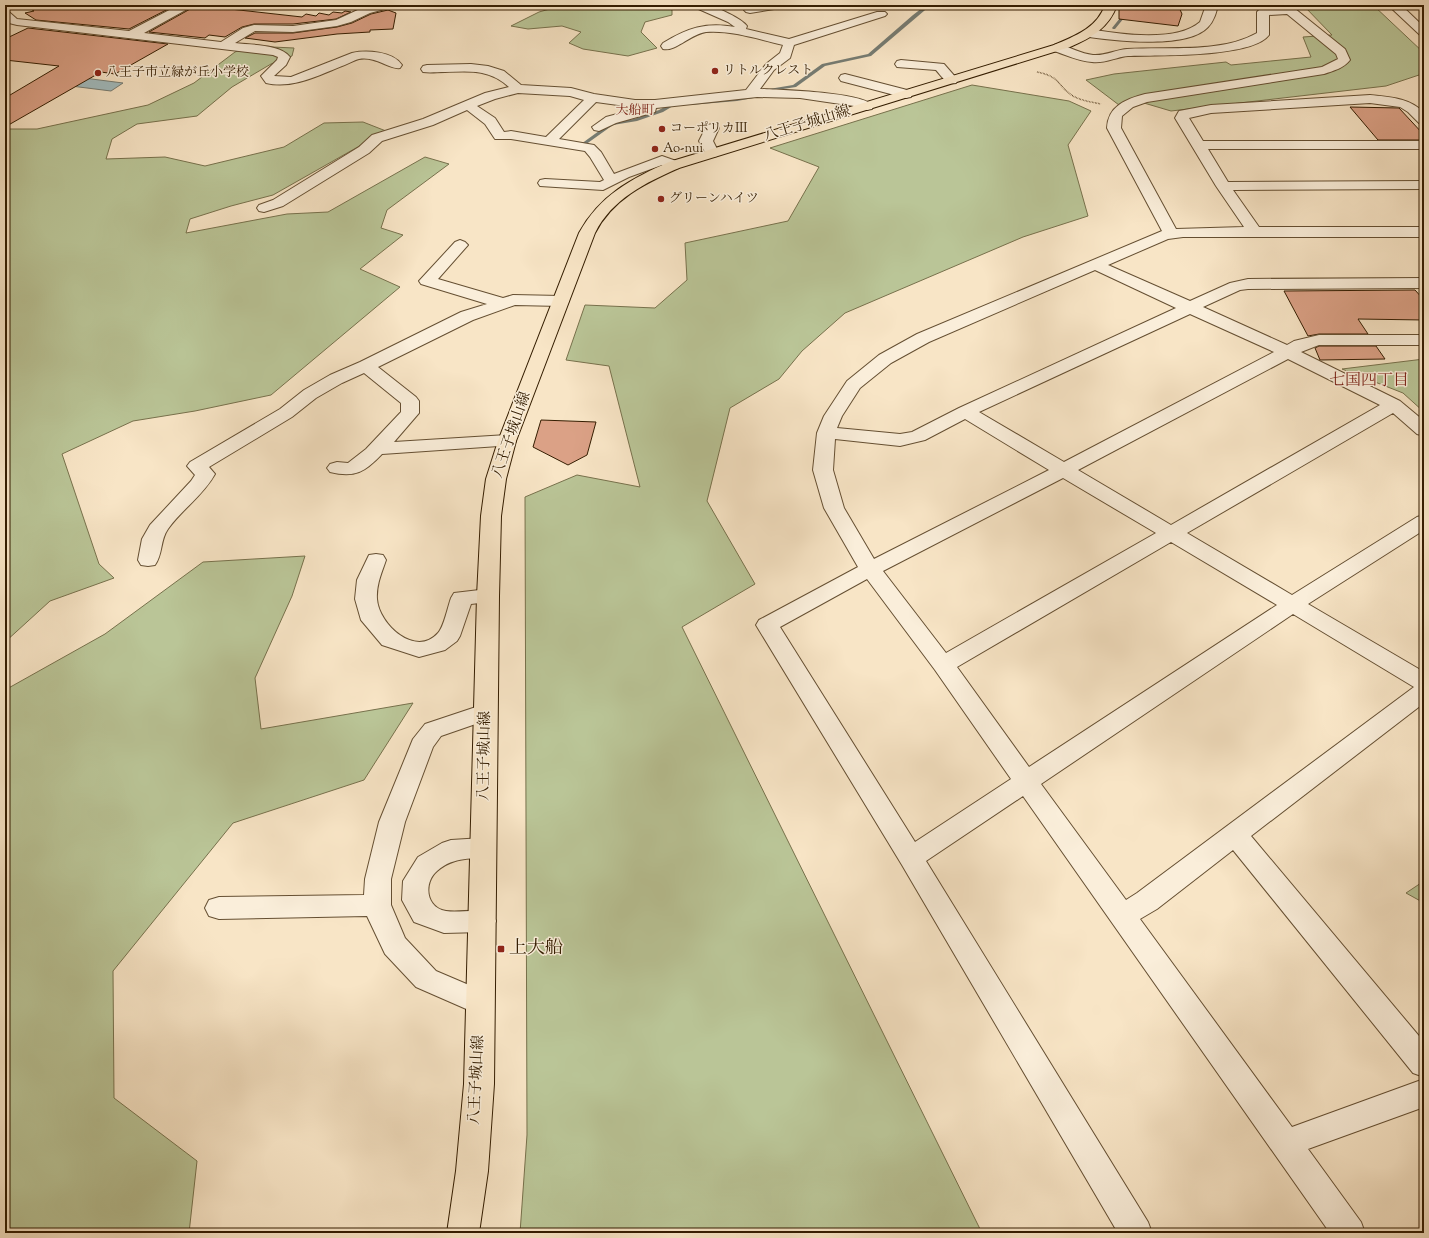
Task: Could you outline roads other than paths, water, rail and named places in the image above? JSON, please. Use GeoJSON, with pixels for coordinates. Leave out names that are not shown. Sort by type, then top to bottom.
{"type":"FeatureCollection","features":[{"type":"Feature","properties":{"kind":"main road","name":"八王子城山線"},"geometry":{"type":"LineString","coordinates":[[464,1233],[472,1171],[479,1084],[485,712],[491,516],[496,479],[507,441],[587,233],[603,208],[617,195],[650,174],[712,153],[1058,48],[1089,33],[1104,20],[1109,13],[1111,5]]}},
{"type":"Feature","properties":{"kind":"street"},"geometry":{"type":"LineString","coordinates":[[131,35],[187,5]]}},
{"type":"Feature","properties":{"kind":"street"},"geometry":{"type":"LineString","coordinates":[[222,46],[247,30],[254,28],[293,30],[337,23],[347,20],[366,10],[388,5]]}},
{"type":"Feature","properties":{"kind":"street"},"geometry":{"type":"LineString","coordinates":[[702,7],[722,5]]}},
{"type":"Feature","properties":{"kind":"street"},"geometry":{"type":"LineString","coordinates":[[739,5],[753,12],[780,5]]}},
{"type":"Feature","properties":{"kind":"street"},"geometry":{"type":"LineString","coordinates":[[1089,33],[1136,38],[1165,37],[1184,34],[1203,27],[1208,21],[1212,5]]}},
{"type":"Feature","properties":{"kind":"street"},"geometry":{"type":"LineString","coordinates":[[1394,5],[1424,33]]}},
{"type":"Feature","properties":{"kind":"street"},"geometry":{"type":"LineString","coordinates":[[702,7],[732,20],[741,26],[740,31]]}},
{"type":"Feature","properties":{"kind":"street"},"geometry":{"type":"LineString","coordinates":[[1058,48],[1088,58],[1097,59],[1126,53],[1217,49],[1245,44],[1263,35],[1262,13],[1264,11],[1287,7],[1341,52],[1344,60],[1341,63],[1324,70],[1145,98],[1121,109],[1115,117],[1114,128],[1172,233]]}},
{"type":"Feature","properties":{"kind":"street"},"geometry":{"type":"LineString","coordinates":[[5,14],[13,21],[17,22],[222,46],[264,49],[281,53],[284,57],[282,62],[267,76],[270,80],[292,81],[356,56],[380,56],[396,65]]}},
{"type":"Feature","properties":{"kind":"street"},"geometry":{"type":"LineString","coordinates":[[666,46],[693,31],[703,29],[740,31],[789,43],[881,14]]}},
{"type":"Feature","properties":{"kind":"street"},"geometry":{"type":"LineString","coordinates":[[753,93],[770,67],[786,55],[789,43]]}},
{"type":"Feature","properties":{"kind":"street"},"geometry":{"type":"LineString","coordinates":[[901,64],[940,67],[952,80]]}},
{"type":"Feature","properties":{"kind":"street"},"geometry":{"type":"LineString","coordinates":[[427,69],[480,69],[496,72],[507,78],[518,89]]}},
{"type":"Feature","properties":{"kind":"street"},"geometry":{"type":"LineString","coordinates":[[845,78],[906,94]]}},
{"type":"Feature","properties":{"kind":"street"},"geometry":{"type":"LineString","coordinates":[[264,208],[278,203],[364,150],[377,138],[428,122],[490,96],[518,89],[571,92],[593,98],[635,104],[655,104],[753,93],[774,93],[800,94],[856,102],[867,106]]}},
{"type":"Feature","properties":{"kind":"street"},"geometry":{"type":"LineString","coordinates":[[549,141],[593,98]]}},
{"type":"Feature","properties":{"kind":"street"},"geometry":{"type":"LineString","coordinates":[[1255,232],[1224,186],[1182,118],[1184,114],[1211,110],[1370,99],[1407,106],[1412,108],[1424,120]]}},
{"type":"Feature","properties":{"kind":"street"},"geometry":{"type":"LineString","coordinates":[[638,124],[682,107],[684,100]]}},
{"type":"Feature","properties":{"kind":"street"},"geometry":{"type":"LineString","coordinates":[[598,127],[611,120],[653,108],[655,104]]}},
{"type":"Feature","properties":{"kind":"street"},"geometry":{"type":"LineString","coordinates":[[469,106],[490,121],[500,136],[511,135],[589,148],[596,155],[612,180]]}},
{"type":"Feature","properties":{"kind":"street"},"geometry":{"type":"LineString","coordinates":[[712,128],[706,141],[712,153]]}},
{"type":"Feature","properties":{"kind":"street"},"geometry":{"type":"LineString","coordinates":[[1199,145],[1424,145]]}},
{"type":"Feature","properties":{"kind":"street"},"geometry":{"type":"LineString","coordinates":[[546,183],[603,186],[624,174],[662,160],[674,165]]}},
{"type":"Feature","properties":{"kind":"street"},"geometry":{"type":"LineString","coordinates":[[1224,186],[1424,185]]}},
{"type":"Feature","properties":{"kind":"street"},"geometry":{"type":"LineString","coordinates":[[1349,1233],[943,665],[870,569],[844,529],[834,508],[822,470],[826,433],[833,416],[853,385],[885,359],[923,338],[1172,233],[1424,232]]}},
{"type":"Feature","properties":{"kind":"street"},"geometry":{"type":"LineString","coordinates":[[460,245],[427,281],[502,303]]}},
{"type":"Feature","properties":{"kind":"street"},"geometry":{"type":"LineString","coordinates":[[1096,265],[1288,352],[1394,405],[1424,430]]}},
{"type":"Feature","properties":{"kind":"street"},"geometry":{"type":"LineString","coordinates":[[826,433],[900,440],[918,436],[965,412],[1236,286],[1248,284],[1424,283]]}},
{"type":"Feature","properties":{"kind":"street"},"geometry":{"type":"LineString","coordinates":[[148,560],[155,533],[168,516],[200,483],[205,474],[197,466],[286,413],[310,394],[336,379],[366,366],[467,316],[502,303],[512,300],[561,301]]}},
{"type":"Feature","properties":{"kind":"street"},"geometry":{"type":"LineString","coordinates":[[1136,1233],[911,858],[767,625],[870,569],[1063,470],[1300,345],[1319,340],[1424,340]]}},
{"type":"Feature","properties":{"kind":"street"},"geometry":{"type":"LineString","coordinates":[[337,468],[352,469],[361,464],[378,449],[410,413],[410,401],[366,366]]}},
{"type":"Feature","properties":{"kind":"street"},"geometry":{"type":"LineString","coordinates":[[943,665],[1394,405]]}},
{"type":"Feature","properties":{"kind":"street"},"geometry":{"type":"LineString","coordinates":[[965,412],[1170,534],[1293,604],[1424,682]]}},
{"type":"Feature","properties":{"kind":"street"},"geometry":{"type":"LineString","coordinates":[[378,449],[507,441]]}},
{"type":"Feature","properties":{"kind":"street"},"geometry":{"type":"LineString","coordinates":[[911,858],[1293,604],[1424,521]]}},
{"type":"Feature","properties":{"kind":"street"},"geometry":{"type":"LineString","coordinates":[[376,560],[368,580],[366,599],[372,620],[390,640],[419,650],[437,646],[449,636],[462,598],[488,596]]}},
{"type":"Feature","properties":{"kind":"street"},"geometry":{"type":"LineString","coordinates":[[1122,916],[1147,901],[1424,691]]}},
{"type":"Feature","properties":{"kind":"street"},"geometry":{"type":"LineString","coordinates":[[480,1003],[426,979],[395,946],[384,924],[377,905],[378,879],[392,822],[422,745],[433,730],[485,712]]}},
{"type":"Feature","properties":{"kind":"street"},"geometry":{"type":"LineString","coordinates":[[1234,834],[1424,1064]]}},
{"type":"Feature","properties":{"kind":"street"},"geometry":{"type":"LineString","coordinates":[[482,921],[444,922],[424,914],[415,900],[416,881],[427,864],[451,850],[483,848]]}},
{"type":"Feature","properties":{"kind":"street"},"geometry":{"type":"LineString","coordinates":[[219,908],[377,905]]}},
{"type":"Feature","properties":{"kind":"street"},"geometry":{"type":"LineString","coordinates":[[1284,1144],[1424,1092]]}},
{"type":"Feature","properties":{"kind":"water"},"geometry":{"type":"Polygon","coordinates":[[[76,77],[123,83],[111,91],[63,85],[76,77]]]}},
{"type":"Feature","properties":{"kind":"waterway"},"geometry":{"type":"LineString","coordinates":[[690,104],[737,100],[757,96],[769,90],[794,86],[824,65],[869,55],[929,5]]}},
{"type":"Feature","properties":{"kind":"waterway"},"geometry":{"type":"LineString","coordinates":[[1114,28],[1122,18],[1125,5]]}},
{"type":"Feature","properties":{"kind":"waterway"},"geometry":{"type":"LineString","coordinates":[[583,144],[612,124],[635,120],[661,111],[672,105],[679,104]]}},
{"type":"Feature","properties":{"kind":"place","name":"リトルクレスト"},"geometry":{"type":"Point","coordinates":[715,71]}},
{"type":"Feature","properties":{"kind":"place","name":"八王子市立緑が丘小学校"},"geometry":{"type":"Point","coordinates":[98,73]}},
{"type":"Feature","properties":{"kind":"place","name":"コーポリカⅢ"},"geometry":{"type":"Point","coordinates":[662,129]}},
{"type":"Feature","properties":{"kind":"place","name":"Ao-nui"},"geometry":{"type":"Point","coordinates":[655,149]}},
{"type":"Feature","properties":{"kind":"place","name":"グリーンハイツ"},"geometry":{"type":"Point","coordinates":[661,199]}},
{"type":"Feature","properties":{"kind":"place","name":"上大船"},"geometry":{"type":"Point","coordinates":[501,949]}},
{"type":"Feature","properties":{"kind":"district","name":"大船町"},"geometry":{"type":"Point","coordinates":[635,111]}},
{"type":"Feature","properties":{"kind":"district","name":"七国四丁目"},"geometry":{"type":"Point","coordinates":[1369,381]}}]}
